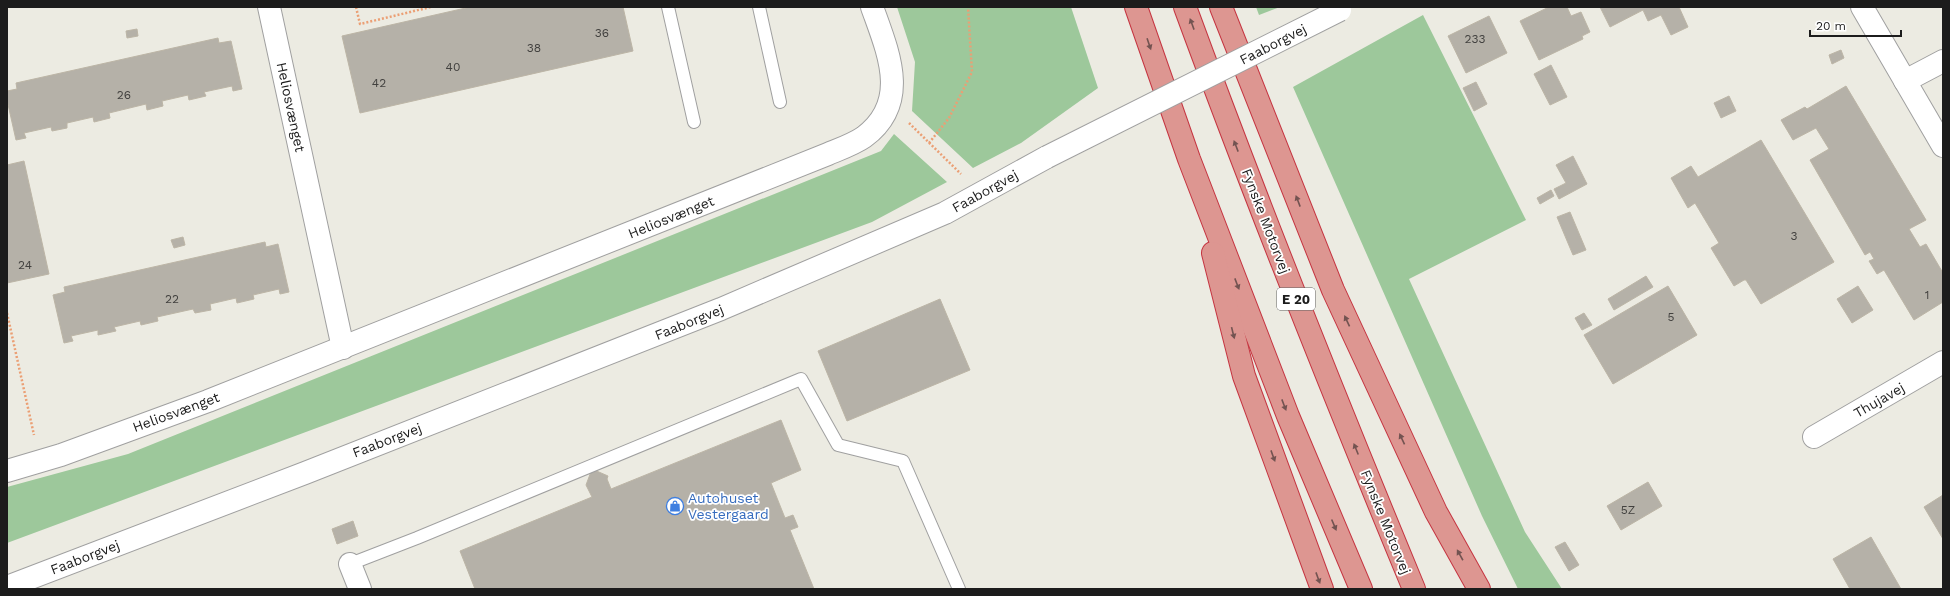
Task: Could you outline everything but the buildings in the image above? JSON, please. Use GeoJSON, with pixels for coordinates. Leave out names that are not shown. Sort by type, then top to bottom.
{"type":"FeatureCollection","features":[{"type":"Feature","properties":{"kind":"highway"},"geometry":{"type":"LineString","coordinates":[[1136,7],[1189,159],[1288,416],[1361,589]]}},
{"type":"Feature","properties":{"kind":"highway","name":"Fynske Motorvej"},"geometry":{"type":"LineString","coordinates":[[1185,7],[1234,141],[1328,381],[1414,589]]}},
{"type":"Feature","properties":{"kind":"highway"},"geometry":{"type":"LineString","coordinates":[[1221,7],[1333,290],[1436,512],[1479,589]]}},
{"type":"Feature","properties":{"kind":"highway"},"geometry":{"type":"LineString","coordinates":[[1189,159],[1244,376],[1322,589]]}},
{"type":"Feature","properties":{"kind":"street","name":"Heliosvænget"},"geometry":{"type":"LineString","coordinates":[[269,7],[344,348]]}},
{"type":"Feature","properties":{"kind":"street","name":"Heliosvænget"},"geometry":{"type":"LineString","coordinates":[[7,471],[40,461],[208,401],[828,154],[863,138],[877,126],[890,105],[893,82],[888,52],[872,7]]}},
{"type":"Feature","properties":{"kind":"street"},"geometry":{"type":"LineString","coordinates":[[1862,7],[1943,146]]}},
{"type":"Feature","properties":{"kind":"street","name":"Faaborgvej"},"geometry":{"type":"LineString","coordinates":[[7,587],[305,473],[721,309],[945,213],[1047,156],[1344,8]]}},
{"type":"Feature","properties":{"kind":"street"},"geometry":{"type":"LineString","coordinates":[[1905,81],[1943,61]]}},
{"type":"Feature","properties":{"kind":"street","name":"Thujavej"},"geometry":{"type":"LineString","coordinates":[[1814,437],[1943,362]]}},
{"type":"Feature","properties":{"kind":"street"},"geometry":{"type":"LineString","coordinates":[[350,564],[360,589]]}},
{"type":"Feature","properties":{"kind":"lane"},"geometry":{"type":"LineString","coordinates":[[668,7],[694,122]]}},
{"type":"Feature","properties":{"kind":"lane"},"geometry":{"type":"LineString","coordinates":[[759,7],[780,102]]}},
{"type":"Feature","properties":{"kind":"lane"},"geometry":{"type":"LineString","coordinates":[[350,564],[417,538],[801,379],[838,445],[903,461],[959,589]]}},
{"type":"Feature","properties":{"kind":"path"},"geometry":{"type":"LineString","coordinates":[[356,7],[360,24],[431,7]]}},
{"type":"Feature","properties":{"kind":"path"},"geometry":{"type":"LineString","coordinates":[[929,143],[949,118],[972,72],[968,7]]}},
{"type":"Feature","properties":{"kind":"path"},"geometry":{"type":"LineString","coordinates":[[890,105],[980,193]]}},
{"type":"Feature","properties":{"kind":"path"},"geometry":{"type":"LineString","coordinates":[[7,312],[40,461]]}},
{"type":"Feature","properties":{"kind":"green space"},"geometry":{"type":"Polygon","coordinates":[[[897,7],[1071,7],[1098,88],[1021,143],[973,168],[912,111],[915,62],[897,7]]]}},
{"type":"Feature","properties":{"kind":"green space"},"geometry":{"type":"Polygon","coordinates":[[[1256,7],[1280,7],[1259,15],[1256,7]]]}},
{"type":"Feature","properties":{"kind":"green space"},"geometry":{"type":"Polygon","coordinates":[[[1423,15],[1526,220],[1409,279],[1525,532],[1562,589],[1518,589],[1482,516],[1293,87],[1423,15]]]}},
{"type":"Feature","properties":{"kind":"green space"},"geometry":{"type":"Polygon","coordinates":[[[894,134],[947,182],[872,222],[7,543],[7,487],[128,454],[881,151],[894,134]]]}},
{"type":"Feature","properties":{"kind":"place","name":"Autohuset Vestergaard"},"geometry":{"type":"Point","coordinates":[675,506]}}]}
